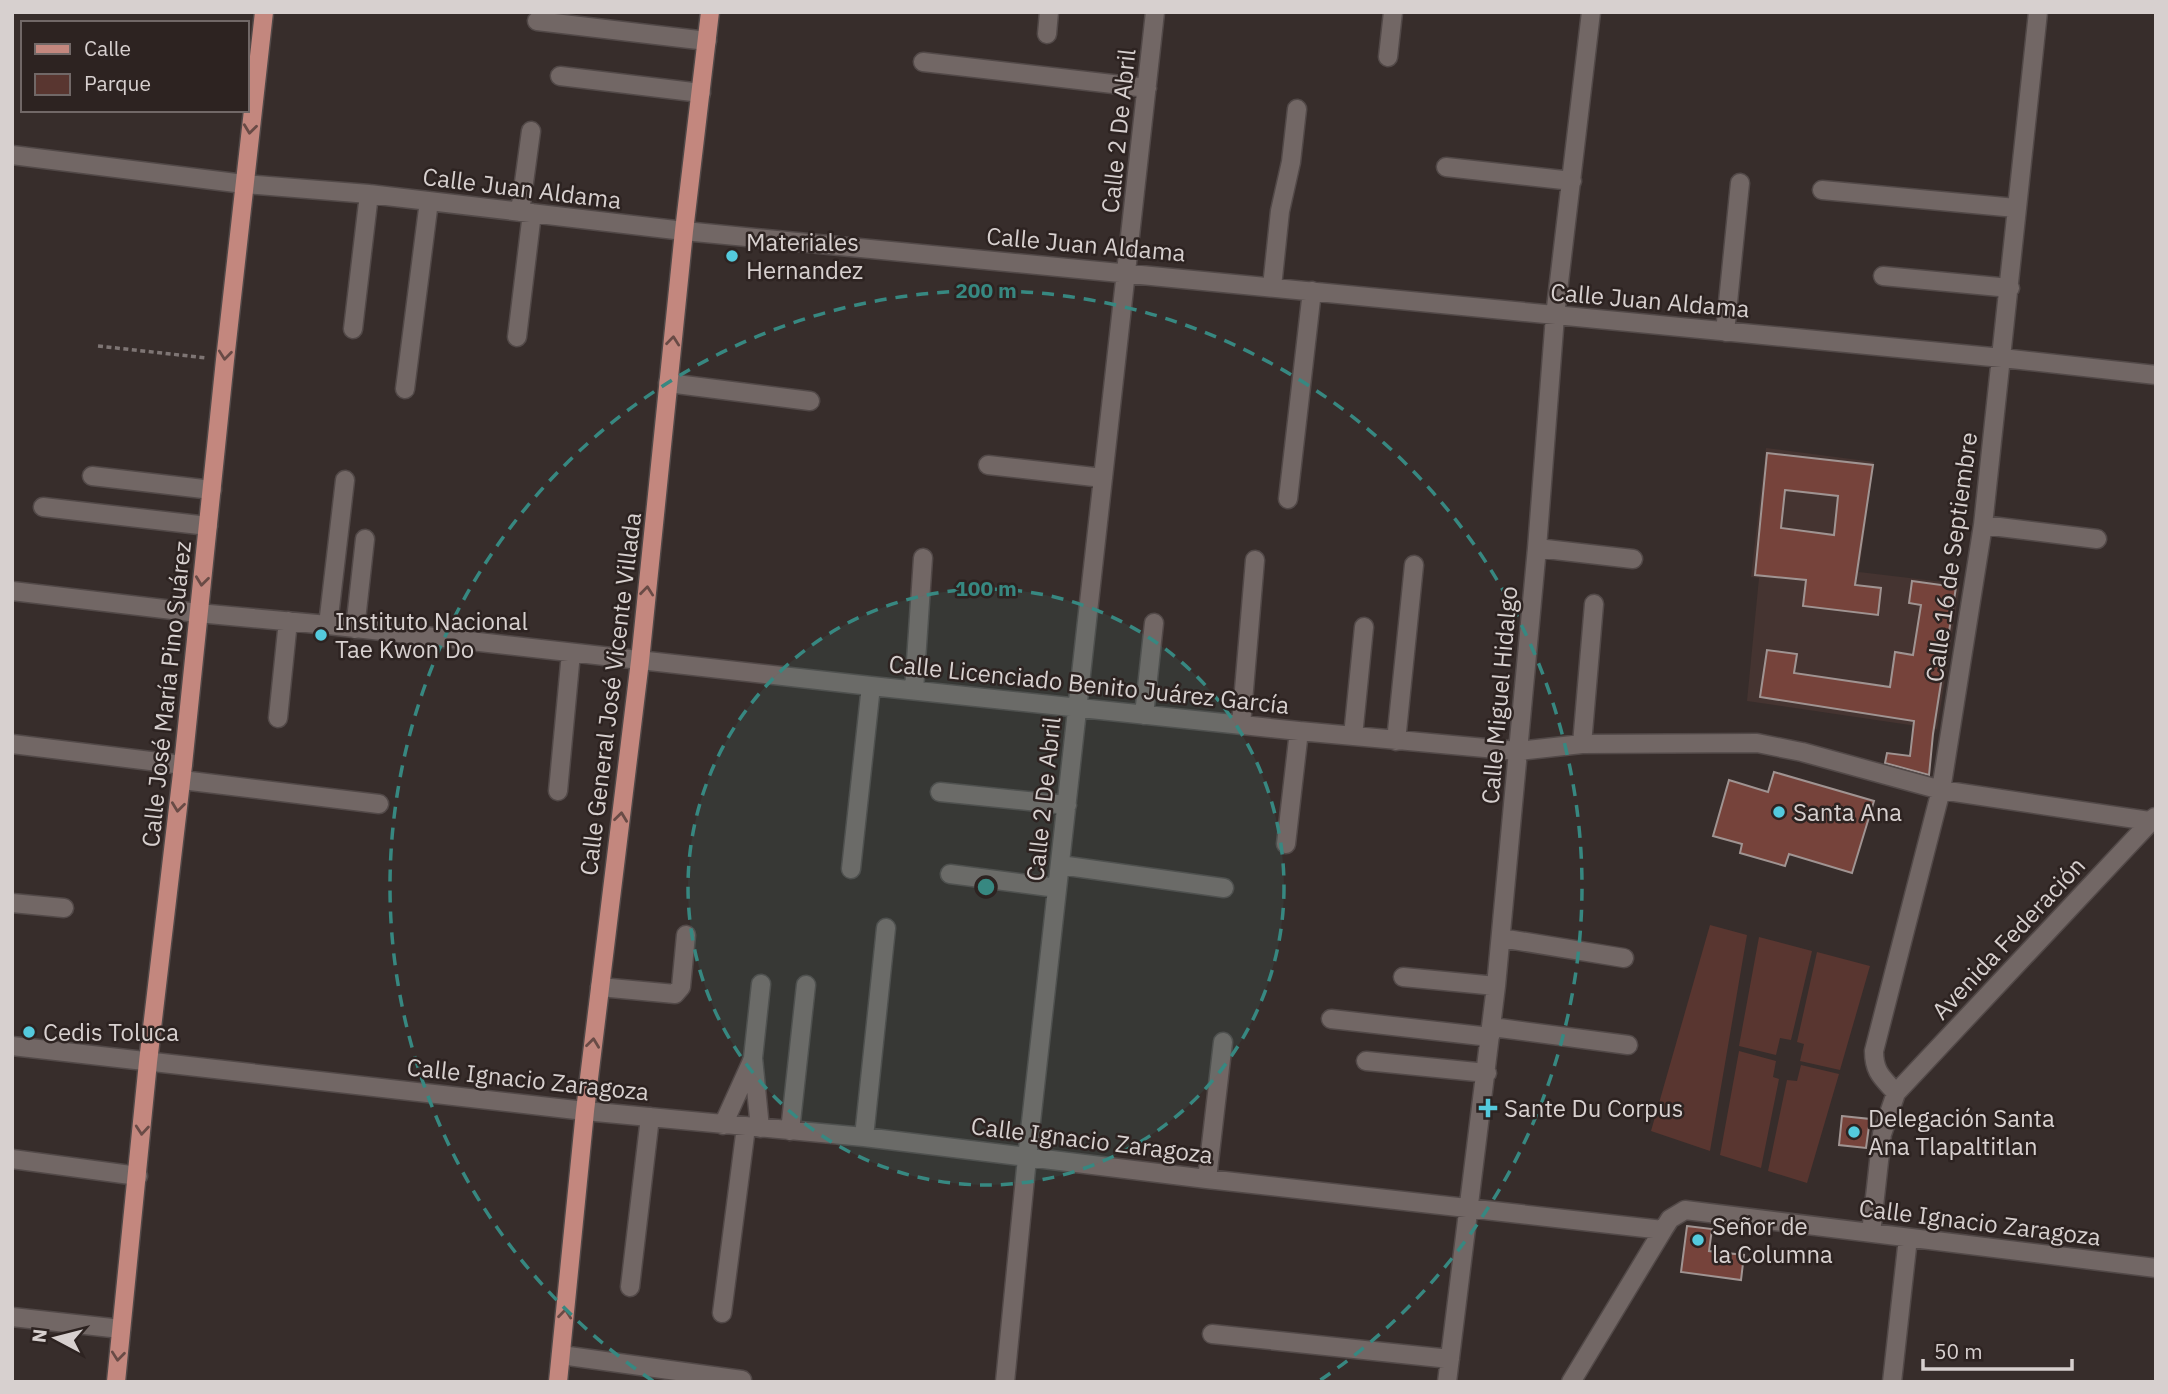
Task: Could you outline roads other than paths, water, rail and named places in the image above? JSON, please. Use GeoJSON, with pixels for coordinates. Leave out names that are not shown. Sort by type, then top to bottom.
{"type":"FeatureCollection","features":[{"type":"Feature","properties":{"kind":"main road","name":"Calle José María Pino Suárez"},"geometry":{"type":"LineString","coordinates":[[116,1382],[148,1062],[183,773],[264,12]]}},
{"type":"Feature","properties":{"kind":"main road","name":"Calle General José Vicente Villada"},"geometry":{"type":"LineString","coordinates":[[558,1382],[585,1111],[640,661],[684,231],[710,12]]}},
{"type":"Feature","properties":{"kind":"street"},"geometry":{"type":"LineString","coordinates":[[1047,34],[1049,12]]}},
{"type":"Feature","properties":{"kind":"street","name":"Calle 2 De Abril"},"geometry":{"type":"LineString","coordinates":[[1005,1382],[1027,1158],[1155,12]]}},
{"type":"Feature","properties":{"kind":"street"},"geometry":{"type":"LineString","coordinates":[[1388,57],[1393,12]]}},
{"type":"Feature","properties":{"kind":"street","name":"Calle Miguel Hidalgo"},"geometry":{"type":"LineString","coordinates":[[1447,1382],[1487,1073],[1537,548],[1555,316],[1591,12]]}},
{"type":"Feature","properties":{"kind":"street","name":"Calle 16 de Septiembre"},"geometry":{"type":"LineString","coordinates":[[1896,1093],[1877,1072],[1874,1051],[1941,790],[1983,524],[2038,12]]}},
{"type":"Feature","properties":{"kind":"street"},"geometry":{"type":"LineString","coordinates":[[537,21],[707,41]]}},
{"type":"Feature","properties":{"kind":"street"},"geometry":{"type":"LineString","coordinates":[[923,62],[1147,88]]}},
{"type":"Feature","properties":{"kind":"street"},"geometry":{"type":"LineString","coordinates":[[560,76],[701,93]]}},
{"type":"Feature","properties":{"kind":"street"},"geometry":{"type":"LineString","coordinates":[[1272,288],[1280,211],[1291,162],[1297,109]]}},
{"type":"Feature","properties":{"kind":"street"},"geometry":{"type":"LineString","coordinates":[[517,337],[531,131]]}},
{"type":"Feature","properties":{"kind":"street","name":"Calle Juan Aldama"},"geometry":{"type":"LineString","coordinates":[[12,155],[244,184],[369,194],[684,231],[1127,272],[2156,375]]}},
{"type":"Feature","properties":{"kind":"street"},"geometry":{"type":"LineString","coordinates":[[1446,167],[1572,181]]}},
{"type":"Feature","properties":{"kind":"street"},"geometry":{"type":"LineString","coordinates":[[1724,332],[1740,183]]}},
{"type":"Feature","properties":{"kind":"street"},"geometry":{"type":"LineString","coordinates":[[1822,190],[2016,208]]}},
{"type":"Feature","properties":{"kind":"street"},"geometry":{"type":"LineString","coordinates":[[353,329],[369,194]]}},
{"type":"Feature","properties":{"kind":"street"},"geometry":{"type":"LineString","coordinates":[[405,389],[429,201]]}},
{"type":"Feature","properties":{"kind":"street"},"geometry":{"type":"LineString","coordinates":[[1884,276],[2010,288]]}},
{"type":"Feature","properties":{"kind":"street"},"geometry":{"type":"LineString","coordinates":[[1288,499],[1312,291]]}},
{"type":"Feature","properties":{"kind":"street"},"geometry":{"type":"LineString","coordinates":[[668,383],[810,401]]}},
{"type":"Feature","properties":{"kind":"street"},"geometry":{"type":"LineString","coordinates":[[988,464],[1103,478]]}},
{"type":"Feature","properties":{"kind":"street"},"geometry":{"type":"LineString","coordinates":[[92,476],[212,490]]}},
{"type":"Feature","properties":{"kind":"street"},"geometry":{"type":"LineString","coordinates":[[328,625],[345,480]]}},
{"type":"Feature","properties":{"kind":"street"},"geometry":{"type":"LineString","coordinates":[[43,507],[208,526]]}},
{"type":"Feature","properties":{"kind":"street"},"geometry":{"type":"LineString","coordinates":[[1983,524],[2097,539]]}},
{"type":"Feature","properties":{"kind":"street"},"geometry":{"type":"LineString","coordinates":[[355,629],[365,540]]}},
{"type":"Feature","properties":{"kind":"street"},"geometry":{"type":"LineString","coordinates":[[1537,548],[1633,559]]}},
{"type":"Feature","properties":{"kind":"street"},"geometry":{"type":"LineString","coordinates":[[914,690],[923,558]]}},
{"type":"Feature","properties":{"kind":"street"},"geometry":{"type":"LineString","coordinates":[[1241,725],[1255,561]]}},
{"type":"Feature","properties":{"kind":"street"},"geometry":{"type":"LineString","coordinates":[[1396,741],[1414,565]]}},
{"type":"Feature","properties":{"kind":"street","name":"Calle Licenciado Benito Juárez García"},"geometry":{"type":"LineString","coordinates":[[12,591],[1396,741],[1518,751],[1582,744],[1758,743],[1802,752],[1941,790],[2154,820]]}},
{"type":"Feature","properties":{"kind":"street"},"geometry":{"type":"LineString","coordinates":[[1582,744],[1594,604]]}},
{"type":"Feature","properties":{"kind":"street"},"geometry":{"type":"LineString","coordinates":[[278,718],[288,621]]}},
{"type":"Feature","properties":{"kind":"street"},"geometry":{"type":"LineString","coordinates":[[1144,715],[1154,623]]}},
{"type":"Feature","properties":{"kind":"street"},"geometry":{"type":"LineString","coordinates":[[1353,736],[1363,627]]}},
{"type":"Feature","properties":{"kind":"street"},"geometry":{"type":"LineString","coordinates":[[558,791],[570,653]]}},
{"type":"Feature","properties":{"kind":"street"},"geometry":{"type":"LineString","coordinates":[[851,869],[871,686]]}},
{"type":"Feature","properties":{"kind":"street"},"geometry":{"type":"LineString","coordinates":[[1286,844],[1299,732]]}},
{"type":"Feature","properties":{"kind":"street"},"geometry":{"type":"LineString","coordinates":[[12,744],[379,804]]}},
{"type":"Feature","properties":{"kind":"street"},"geometry":{"type":"LineString","coordinates":[[940,792],[1067,805]]}},
{"type":"Feature","properties":{"kind":"street","name":"Avenida Federación"},"geometry":{"type":"LineString","coordinates":[[1896,1093],[2154,820]]}},
{"type":"Feature","properties":{"kind":"street"},"geometry":{"type":"LineString","coordinates":[[1060,865],[1224,888]]}},
{"type":"Feature","properties":{"kind":"street"},"geometry":{"type":"LineString","coordinates":[[950,874],[1057,888]]}},
{"type":"Feature","properties":{"kind":"street"},"geometry":{"type":"LineString","coordinates":[[12,902],[64,908]]}},
{"type":"Feature","properties":{"kind":"street"},"geometry":{"type":"LineString","coordinates":[[864,1137],[886,928]]}},
{"type":"Feature","properties":{"kind":"street"},"geometry":{"type":"LineString","coordinates":[[600,987],[675,995],[681,987],[686,935]]}},
{"type":"Feature","properties":{"kind":"street"},"geometry":{"type":"LineString","coordinates":[[1501,939],[1624,958]]}},
{"type":"Feature","properties":{"kind":"street"},"geometry":{"type":"LineString","coordinates":[[1403,977],[1496,986]]}},
{"type":"Feature","properties":{"kind":"street"},"geometry":{"type":"LineString","coordinates":[[722,1313],[753,1128],[753,1058],[761,984]]}},
{"type":"Feature","properties":{"kind":"street"},"geometry":{"type":"LineString","coordinates":[[790,1131],[806,985]]}},
{"type":"Feature","properties":{"kind":"street"},"geometry":{"type":"LineString","coordinates":[[1331,1019],[1628,1045]]}},
{"type":"Feature","properties":{"kind":"street"},"geometry":{"type":"LineString","coordinates":[[1207,1179],[1223,1042]]}},
{"type":"Feature","properties":{"kind":"street","name":"Calle Ignacio Zaragoza"},"geometry":{"type":"LineString","coordinates":[[12,1046],[650,1118],[864,1137],[1663,1230],[1677,1214],[1697,1209],[2156,1268]]}},
{"type":"Feature","properties":{"kind":"street"},"geometry":{"type":"LineString","coordinates":[[723,1125],[753,1058]]}},
{"type":"Feature","properties":{"kind":"street"},"geometry":{"type":"LineString","coordinates":[[1366,1061],[1487,1073]]}},
{"type":"Feature","properties":{"kind":"street"},"geometry":{"type":"LineString","coordinates":[[1871,1233],[1882,1134],[1896,1093]]}},
{"type":"Feature","properties":{"kind":"street"},"geometry":{"type":"LineString","coordinates":[[630,1287],[650,1118]]}},
{"type":"Feature","properties":{"kind":"street"},"geometry":{"type":"LineString","coordinates":[[12,1158],[138,1176]]}},
{"type":"Feature","properties":{"kind":"street"},"geometry":{"type":"LineString","coordinates":[[1571,1382],[1663,1230]]}},
{"type":"Feature","properties":{"kind":"street"},"geometry":{"type":"LineString","coordinates":[[1892,1382],[1908,1238]]}},
{"type":"Feature","properties":{"kind":"street"},"geometry":{"type":"LineString","coordinates":[[12,1317],[121,1329]]}},
{"type":"Feature","properties":{"kind":"street"},"geometry":{"type":"LineString","coordinates":[[1212,1334],[1450,1359]]}},
{"type":"Feature","properties":{"kind":"street"},"geometry":{"type":"LineString","coordinates":[[561,1355],[742,1380]]}},
{"type":"Feature","properties":{"kind":"place","name":"Materiales Hernandez"},"geometry":{"type":"Point","coordinates":[732,256]}},
{"type":"Feature","properties":{"kind":"place","name":"Instituto Nacional Tae Kwon Do"},"geometry":{"type":"Point","coordinates":[321,635]}},
{"type":"Feature","properties":{"kind":"place","name":"Santa Ana"},"geometry":{"type":"Point","coordinates":[1779,812]}},
{"type":"Feature","properties":{"kind":"place","name":"Cedis Toluca"},"geometry":{"type":"Point","coordinates":[29,1032]}},
{"type":"Feature","properties":{"kind":"place","name":"Sante Du Corpus"},"geometry":{"type":"Point","coordinates":[1488,1108]}},
{"type":"Feature","properties":{"kind":"place","name":"Delegación Santa Ana Tlapaltitlan"},"geometry":{"type":"Point","coordinates":[1854,1132]}},
{"type":"Feature","properties":{"kind":"place","name":"Señor de la Columna"},"geometry":{"type":"Point","coordinates":[1698,1240]}}]}
